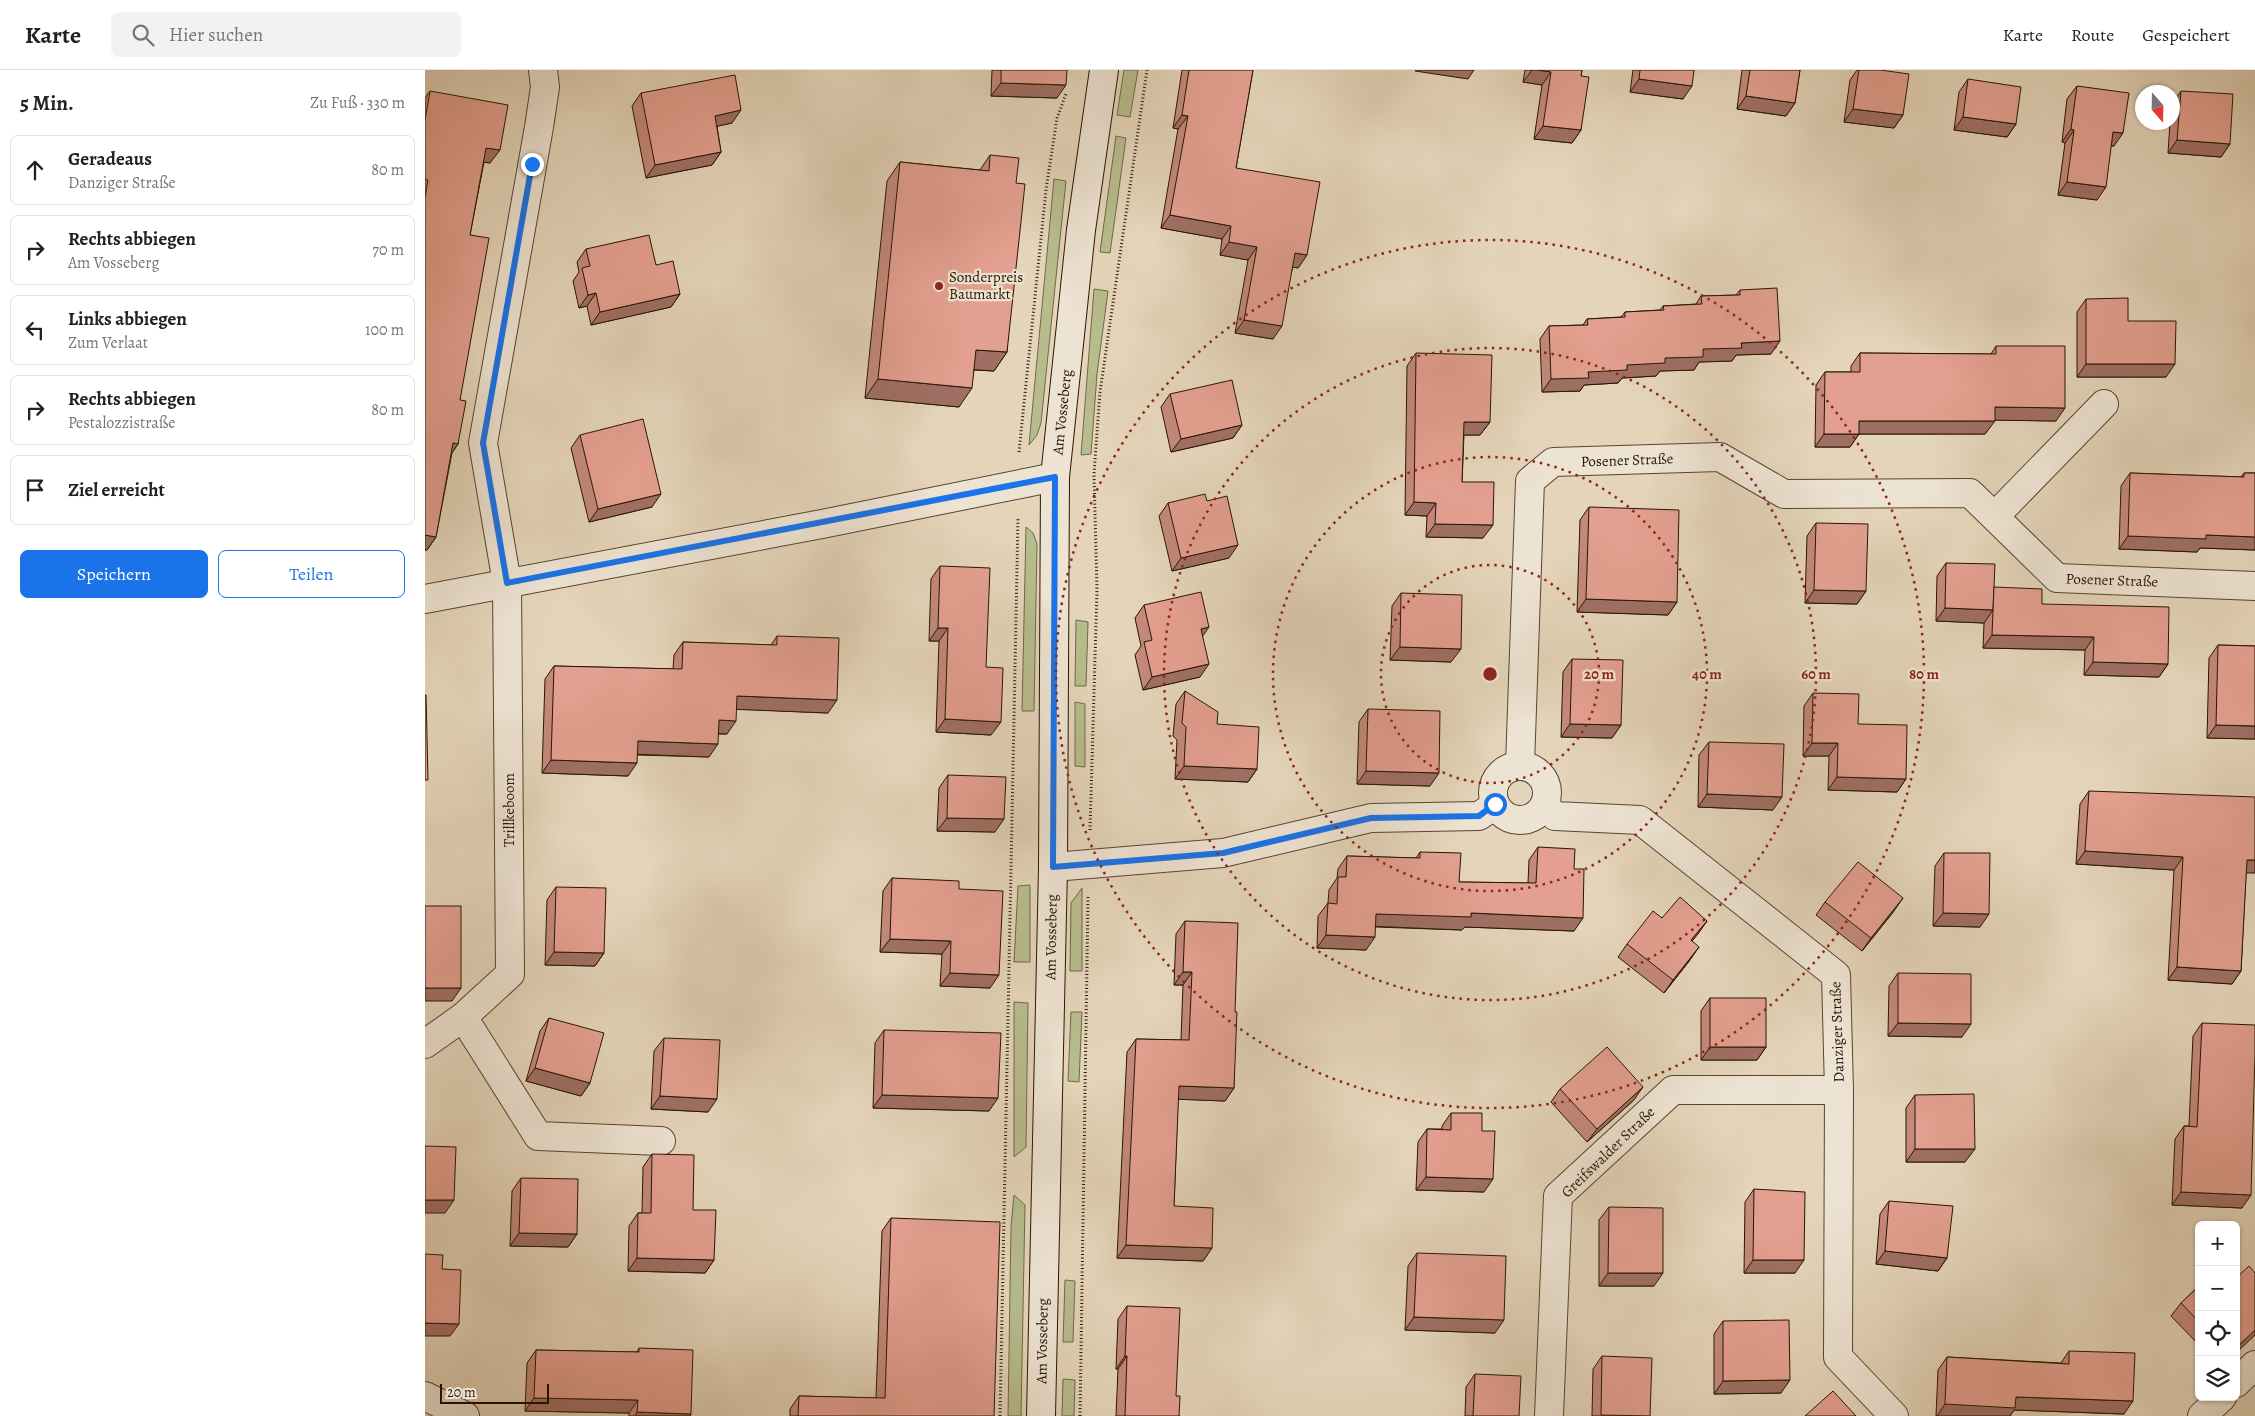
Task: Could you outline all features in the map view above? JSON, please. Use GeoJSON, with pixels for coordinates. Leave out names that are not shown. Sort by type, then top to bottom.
{"type":"FeatureCollection","features":[{"type":"Feature","properties":{"kind":"street","name":"Trillkeboom"},"geometry":{"type":"LineString","coordinates":[[425,1044],[463,1017],[510,974],[507,583],[483,443],[539,128],[545,87],[543,70]]}},
{"type":"Feature","properties":{"kind":"street","name":"Am Vosseberg"},"geometry":{"type":"LineString","coordinates":[[1041,1416],[1053,867],[1055,477],[1081,230],[1104,70]]}},
{"type":"Feature","properties":{"kind":"street"},"geometry":{"type":"LineString","coordinates":[[1995,516],[2104,404]]}},
{"type":"Feature","properties":{"kind":"street","name":"Posener Straße"},"geometry":{"type":"LineString","coordinates":[[1520,765],[1530,481],[1553,462],[1720,457],[1783,494],[1970,493],[2057,578],[2255,586]]}},
{"type":"Feature","properties":{"kind":"street"},"geometry":{"type":"LineString","coordinates":[[425,599],[1055,477]]}},
{"type":"Feature","properties":{"kind":"street"},"geometry":{"type":"LineString","coordinates":[[1520,765],[1535,769],[1545,780],[1548,792],[1545,806],[1534,817],[1518,820],[1505,816],[1495,804],[1493,790],[1498,777],[1506,769],[1520,765]]}},
{"type":"Feature","properties":{"kind":"street"},"geometry":{"type":"LineString","coordinates":[[1053,867],[1223,853],[1371,818],[1479,816],[1495,804]]}},
{"type":"Feature","properties":{"kind":"street","name":"Danziger Straße"},"geometry":{"type":"LineString","coordinates":[[1545,806],[1555,816],[1640,820],[1836,975],[1839,1090],[1838,1357],[1894,1416]]}},
{"type":"Feature","properties":{"kind":"street"},"geometry":{"type":"LineString","coordinates":[[463,1017],[538,1136],[661,1141]]}},
{"type":"Feature","properties":{"kind":"street","name":"Greifswalder Straße"},"geometry":{"type":"LineString","coordinates":[[1549,1416],[1558,1196],[1673,1090],[1839,1090]]}},
{"type":"Feature","properties":{"kind":"street"},"geometry":{"type":"LineString","coordinates":[[2240,1379],[2255,1365]]}},
{"type":"Feature","properties":{"kind":"street"},"geometry":{"type":"LineString","coordinates":[[425,1396],[465,1416]]}},
{"type":"Feature","properties":{"kind":"street"},"geometry":{"type":"LineString","coordinates":[[2202,1416],[2218,1401]]}},
{"type":"Feature","properties":{"kind":"path"},"geometry":{"type":"LineString","coordinates":[[1080,1416],[1089,865],[1097,590],[1094,474],[1100,392],[1147,70]]}},
{"type":"Feature","properties":{"kind":"green space"},"geometry":{"type":"Polygon","coordinates":[[[1124,70],[1138,70],[1130,117],[1117,115],[1124,70]]]}},
{"type":"Feature","properties":{"kind":"green space"},"geometry":{"type":"Polygon","coordinates":[[[1116,136],[1126,138],[1110,253],[1100,252],[1116,136]]]}},
{"type":"Feature","properties":{"kind":"green space"},"geometry":{"type":"Polygon","coordinates":[[[1054,179],[1066,181],[1041,423],[1037,435],[1029,445],[1054,179]]]}},
{"type":"Feature","properties":{"kind":"green space"},"geometry":{"type":"Polygon","coordinates":[[[1094,289],[1108,291],[1097,374],[1091,454],[1081,455],[1094,289]]]}},
{"type":"Feature","properties":{"kind":"green space"},"geometry":{"type":"Polygon","coordinates":[[[1026,527],[1033,533],[1037,544],[1034,711],[1022,711],[1026,527]]]}},
{"type":"Feature","properties":{"kind":"green space"},"geometry":{"type":"Polygon","coordinates":[[[1076,620],[1088,622],[1086,686],[1075,686],[1076,620]]]}},
{"type":"Feature","properties":{"kind":"green space"},"geometry":{"type":"Polygon","coordinates":[[[1075,702],[1085,704],[1085,767],[1075,766],[1075,702]]]}},
{"type":"Feature","properties":{"kind":"green space"},"geometry":{"type":"Polygon","coordinates":[[[1030,885],[1030,962],[1014,962],[1018,886],[1030,885]]]}},
{"type":"Feature","properties":{"kind":"green space"},"geometry":{"type":"Polygon","coordinates":[[[1082,888],[1082,971],[1070,971],[1071,903],[1082,888]]]}},
{"type":"Feature","properties":{"kind":"green space"},"geometry":{"type":"Polygon","coordinates":[[[1014,1002],[1028,1003],[1026,1147],[1014,1157],[1014,1002]]]}},
{"type":"Feature","properties":{"kind":"green space"},"geometry":{"type":"Polygon","coordinates":[[[1071,1012],[1082,1012],[1079,1082],[1068,1081],[1071,1012]]]}},
{"type":"Feature","properties":{"kind":"green space"},"geometry":{"type":"Polygon","coordinates":[[[1014,1195],[1025,1205],[1021,1416],[1008,1416],[1011,1227],[1014,1195]]]}},
{"type":"Feature","properties":{"kind":"green space"},"geometry":{"type":"Polygon","coordinates":[[[1065,1280],[1075,1281],[1073,1342],[1063,1342],[1065,1280]]]}},
{"type":"Feature","properties":{"kind":"green space"},"geometry":{"type":"Polygon","coordinates":[[[1063,1379],[1075,1380],[1074,1416],[1062,1416],[1063,1379]]]}},
{"type":"Feature","properties":{"kind":"building"},"geometry":{"type":"Polygon","coordinates":[[[1001,70],[1067,70],[1066,85],[1001,83],[1001,70]]]}},
{"type":"Feature","properties":{"kind":"building"},"geometry":{"type":"Polygon","coordinates":[[[1189,70],[1253,70],[1236,168],[1320,182],[1307,255],[1295,253],[1282,326],[1244,320],[1257,247],[1229,242],[1231,226],[1170,215],[1188,116],[1182,115],[1189,70]]]}},
{"type":"Feature","properties":{"kind":"building"},"geometry":{"type":"Polygon","coordinates":[[[1538,70],[1582,70],[1581,76],[1589,77],[1581,130],[1543,126],[1551,72],[1538,70]]]}},
{"type":"Feature","properties":{"kind":"building"},"geometry":{"type":"Polygon","coordinates":[[[1640,70],[1694,70],[1692,86],[1639,79],[1640,70]]]}},
{"type":"Feature","properties":{"kind":"building"},"geometry":{"type":"Polygon","coordinates":[[[1750,70],[1800,70],[1795,103],[1746,96],[1750,70]]]}},
{"type":"Feature","properties":{"kind":"building"},"geometry":{"type":"Polygon","coordinates":[[[1859,70],[1880,70],[1909,74],[1903,115],[1853,109],[1859,70]]]}},
{"type":"Feature","properties":{"kind":"building"},"geometry":{"type":"Polygon","coordinates":[[[735,75],[741,110],[715,116],[721,152],[655,165],[641,93],[735,75]]]}},
{"type":"Feature","properties":{"kind":"building"},"geometry":{"type":"Polygon","coordinates":[[[1968,79],[2021,87],[2016,124],[1963,117],[1968,79]]]}},
{"type":"Feature","properties":{"kind":"building"},"geometry":{"type":"Polygon","coordinates":[[[2077,86],[2129,93],[2123,133],[2113,132],[2106,187],[2067,182],[2074,130],[2071,129],[2077,86]]]}},
{"type":"Feature","properties":{"kind":"building"},"geometry":{"type":"Polygon","coordinates":[[[430,91],[508,105],[500,150],[486,148],[470,235],[489,238],[460,400],[466,401],[458,444],[453,443],[436,537],[425,535],[425,198],[428,180],[425,179],[425,120],[430,91]]]}},
{"type":"Feature","properties":{"kind":"building"},"geometry":{"type":"Polygon","coordinates":[[[2181,91],[2233,94],[2230,144],[2177,140],[2178,130],[2180,130],[2181,91]]]}},
{"type":"Feature","properties":{"kind":"building","name":"Sonderpreis Baumarkt"},"geometry":{"type":"Polygon","coordinates":[[[990,155],[1019,158],[1016,183],[1025,184],[1007,352],[976,350],[972,388],[878,379],[900,162],[989,171],[990,155]]]}},
{"type":"Feature","properties":{"kind":"building"},"geometry":{"type":"Polygon","coordinates":[[[649,235],[656,265],[673,261],[680,294],[600,312],[596,293],[588,295],[582,268],[590,266],[586,249],[649,235]]]}},
{"type":"Feature","properties":{"kind":"building"},"geometry":{"type":"Polygon","coordinates":[[[1777,288],[1780,341],[1741,343],[1742,348],[1703,349],[1703,357],[1665,358],[1665,363],[1627,365],[1627,370],[1588,372],[1589,378],[1551,379],[1549,326],[1588,325],[1587,319],[1625,317],[1625,312],[1664,310],[1663,306],[1702,304],[1701,296],[1740,295],[1740,290],[1777,288]]]}},
{"type":"Feature","properties":{"kind":"building"},"geometry":{"type":"Polygon","coordinates":[[[2128,298],[2128,321],[2176,321],[2175,364],[2086,364],[2086,299],[2128,298]]]}},
{"type":"Feature","properties":{"kind":"building"},"geometry":{"type":"Polygon","coordinates":[[[1996,346],[2065,346],[2065,408],[1995,407],[1995,421],[1859,421],[1859,434],[1824,434],[1825,372],[1860,372],[1860,353],[1996,354],[1996,346]]]}},
{"type":"Feature","properties":{"kind":"building"},"geometry":{"type":"Polygon","coordinates":[[[1416,353],[1492,355],[1490,422],[1464,422],[1462,482],[1494,482],[1493,525],[1435,524],[1436,503],[1414,502],[1416,353]]]}},
{"type":"Feature","properties":{"kind":"building"},"geometry":{"type":"Polygon","coordinates":[[[1232,380],[1242,425],[1181,439],[1170,394],[1232,380]]]}},
{"type":"Feature","properties":{"kind":"building"},"geometry":{"type":"Polygon","coordinates":[[[643,419],[661,494],[598,509],[580,435],[643,419]]]}},
{"type":"Feature","properties":{"kind":"building"},"geometry":{"type":"Polygon","coordinates":[[[2130,473],[2244,477],[2244,473],[2255,473],[2255,537],[2206,535],[2206,539],[2128,536],[2130,473]]]}},
{"type":"Feature","properties":{"kind":"building"},"geometry":{"type":"Polygon","coordinates":[[[1205,494],[1207,501],[1227,496],[1238,545],[1181,558],[1168,503],[1205,494]]]}},
{"type":"Feature","properties":{"kind":"building"},"geometry":{"type":"Polygon","coordinates":[[[1589,507],[1679,510],[1677,602],[1586,599],[1589,507]]]}},
{"type":"Feature","properties":{"kind":"building"},"geometry":{"type":"Polygon","coordinates":[[[1816,523],[1868,524],[1866,591],[1814,590],[1816,523]]]}},
{"type":"Feature","properties":{"kind":"building"},"geometry":{"type":"Polygon","coordinates":[[[1946,563],[1995,564],[1993,610],[1945,608],[1946,563]]]}},
{"type":"Feature","properties":{"kind":"building"},"geometry":{"type":"Polygon","coordinates":[[[940,566],[990,568],[986,667],[1003,668],[1001,722],[945,719],[948,628],[938,628],[940,566]]]}},
{"type":"Feature","properties":{"kind":"building"},"geometry":{"type":"Polygon","coordinates":[[[1994,587],[2042,589],[2042,604],[2169,607],[2168,664],[2093,662],[2094,637],[1992,635],[1994,587]]]}},
{"type":"Feature","properties":{"kind":"building"},"geometry":{"type":"Polygon","coordinates":[[[1201,592],[1209,627],[1201,629],[1209,664],[1152,677],[1144,642],[1152,640],[1144,605],[1201,592]]]}},
{"type":"Feature","properties":{"kind":"building"},"geometry":{"type":"Polygon","coordinates":[[[1401,593],[1462,595],[1461,649],[1400,647],[1401,593]]]}},
{"type":"Feature","properties":{"kind":"building"},"geometry":{"type":"Polygon","coordinates":[[[777,636],[839,638],[837,700],[737,696],[736,721],[719,720],[718,744],[638,741],[637,763],[551,760],[554,666],[682,669],[683,642],[777,645],[777,636]]]}},
{"type":"Feature","properties":{"kind":"building"},"geometry":{"type":"Polygon","coordinates":[[[2218,645],[2255,646],[2255,726],[2216,725],[2218,645]]]}},
{"type":"Feature","properties":{"kind":"building"},"geometry":{"type":"Polygon","coordinates":[[[1572,659],[1623,660],[1621,725],[1570,724],[1572,659]]]}},
{"type":"Feature","properties":{"kind":"building"},"geometry":{"type":"Polygon","coordinates":[[[1185,691],[1218,712],[1217,724],[1259,727],[1257,769],[1184,766],[1186,727],[1182,723],[1185,691]]]}},
{"type":"Feature","properties":{"kind":"building"},"geometry":{"type":"Polygon","coordinates":[[[1813,693],[1859,694],[1858,724],[1907,725],[1906,779],[1837,777],[1838,743],[1812,743],[1813,693]]]}},
{"type":"Feature","properties":{"kind":"building"},"geometry":{"type":"Polygon","coordinates":[[[426,695],[428,780],[425,780],[426,695]]]}},
{"type":"Feature","properties":{"kind":"building"},"geometry":{"type":"Polygon","coordinates":[[[1368,709],[1440,711],[1439,773],[1366,771],[1368,709]]]}},
{"type":"Feature","properties":{"kind":"building"},"geometry":{"type":"Polygon","coordinates":[[[1709,742],[1784,744],[1782,797],[1707,794],[1709,742]]]}},
{"type":"Feature","properties":{"kind":"building"},"geometry":{"type":"Polygon","coordinates":[[[948,775],[1006,777],[1004,819],[947,818],[948,775]]]}},
{"type":"Feature","properties":{"kind":"building"},"geometry":{"type":"Polygon","coordinates":[[[2089,791],[2255,797],[2255,860],[2247,860],[2241,971],[2177,967],[2183,857],[2085,851],[2089,791]]]}},
{"type":"Feature","properties":{"kind":"building"},"geometry":{"type":"Polygon","coordinates":[[[1538,847],[1575,849],[1574,869],[1584,869],[1583,918],[1471,913],[1471,917],[1376,914],[1375,937],[1326,935],[1328,903],[1337,904],[1338,877],[1346,877],[1347,856],[1420,858],[1420,852],[1461,853],[1459,882],[1536,883],[1538,847]]]}},
{"type":"Feature","properties":{"kind":"building"},"geometry":{"type":"Polygon","coordinates":[[[1944,853],[1990,853],[1989,914],[1943,913],[1944,853]]]}},
{"type":"Feature","properties":{"kind":"building"},"geometry":{"type":"Polygon","coordinates":[[[1858,862],[1903,898],[1871,938],[1825,902],[1858,862]]]}},
{"type":"Feature","properties":{"kind":"building"},"geometry":{"type":"Polygon","coordinates":[[[892,878],[959,881],[959,889],[1003,891],[999,975],[950,973],[951,941],[890,939],[892,878]]]}},
{"type":"Feature","properties":{"kind":"building"},"geometry":{"type":"Polygon","coordinates":[[[556,887],[606,888],[604,953],[554,952],[556,887]]]}},
{"type":"Feature","properties":{"kind":"building"},"geometry":{"type":"Polygon","coordinates":[[[1680,897],[1707,921],[1691,940],[1699,947],[1673,980],[1627,944],[1653,911],[1662,918],[1680,897]]]}},
{"type":"Feature","properties":{"kind":"building"},"geometry":{"type":"Polygon","coordinates":[[[425,906],[461,906],[461,988],[425,988],[425,906]]]}},
{"type":"Feature","properties":{"kind":"building"},"geometry":{"type":"Polygon","coordinates":[[[1185,921],[1238,923],[1234,1088],[1179,1086],[1174,1206],[1213,1208],[1212,1248],[1126,1245],[1136,1039],[1189,1040],[1192,972],[1183,972],[1185,921]]]}},
{"type":"Feature","properties":{"kind":"building"},"geometry":{"type":"Polygon","coordinates":[[[1898,973],[1971,974],[1971,1024],[1898,1023],[1898,973]]]}},
{"type":"Feature","properties":{"kind":"building"},"geometry":{"type":"Polygon","coordinates":[[[1710,998],[1766,998],[1766,1047],[1710,1047],[1710,998]]]}},
{"type":"Feature","properties":{"kind":"building"},"geometry":{"type":"Polygon","coordinates":[[[549,1018],[604,1033],[590,1083],[535,1068],[549,1018]]]}},
{"type":"Feature","properties":{"kind":"building"},"geometry":{"type":"Polygon","coordinates":[[[2202,1023],[2255,1025],[2251,1195],[2181,1192],[2184,1126],[2197,1127],[2202,1023]]]}},
{"type":"Feature","properties":{"kind":"building"},"geometry":{"type":"Polygon","coordinates":[[[884,1030],[1001,1033],[998,1098],[882,1095],[884,1030]]]}},
{"type":"Feature","properties":{"kind":"building"},"geometry":{"type":"Polygon","coordinates":[[[664,1038],[720,1040],[717,1099],[660,1096],[664,1038]]]}},
{"type":"Feature","properties":{"kind":"building"},"geometry":{"type":"Polygon","coordinates":[[[1607,1047],[1643,1087],[1597,1129],[1560,1089],[1607,1047]]]}},
{"type":"Feature","properties":{"kind":"building"},"geometry":{"type":"Polygon","coordinates":[[[1974,1094],[1975,1149],[1915,1149],[1915,1095],[1974,1094]]]}},
{"type":"Feature","properties":{"kind":"building"},"geometry":{"type":"Polygon","coordinates":[[[1451,1113],[1482,1113],[1482,1131],[1495,1131],[1493,1179],[1426,1177],[1427,1129],[1451,1130],[1451,1113]]]}},
{"type":"Feature","properties":{"kind":"building"},"geometry":{"type":"Polygon","coordinates":[[[425,1146],[456,1147],[454,1200],[425,1200],[425,1146]]]}},
{"type":"Feature","properties":{"kind":"building"},"geometry":{"type":"Polygon","coordinates":[[[652,1154],[694,1155],[693,1210],[716,1210],[714,1260],[637,1258],[638,1213],[651,1213],[652,1154]]]}},
{"type":"Feature","properties":{"kind":"building"},"geometry":{"type":"Polygon","coordinates":[[[521,1178],[578,1179],[577,1234],[519,1233],[521,1178]]]}},
{"type":"Feature","properties":{"kind":"building"},"geometry":{"type":"Polygon","coordinates":[[[1754,1189],[1805,1192],[1804,1260],[1753,1260],[1754,1189]]]}},
{"type":"Feature","properties":{"kind":"building"},"geometry":{"type":"Polygon","coordinates":[[[1889,1201],[1953,1206],[1947,1258],[1885,1251],[1889,1201]]]}},
{"type":"Feature","properties":{"kind":"building"},"geometry":{"type":"Polygon","coordinates":[[[1609,1207],[1663,1208],[1663,1273],[1608,1273],[1609,1207]]]}},
{"type":"Feature","properties":{"kind":"building"},"geometry":{"type":"Polygon","coordinates":[[[891,1218],[1000,1222],[994,1416],[798,1416],[799,1396],[885,1398],[891,1218]]]}},
{"type":"Feature","properties":{"kind":"building"},"geometry":{"type":"Polygon","coordinates":[[[1417,1253],[1506,1256],[1504,1320],[1414,1317],[1417,1253]]]}},
{"type":"Feature","properties":{"kind":"building"},"geometry":{"type":"Polygon","coordinates":[[[425,1254],[443,1255],[442,1269],[461,1270],[459,1324],[425,1323],[425,1254]]]}},
{"type":"Feature","properties":{"kind":"building"},"geometry":{"type":"Polygon","coordinates":[[[2249,1266],[2255,1273],[2255,1330],[2240,1344],[2240,1311],[2240,1274],[2249,1266]]]}},
{"type":"Feature","properties":{"kind":"building"},"geometry":{"type":"Polygon","coordinates":[[[2195,1290],[2195,1318],[2181,1303],[2195,1290]]]}},
{"type":"Feature","properties":{"kind":"building"},"geometry":{"type":"Polygon","coordinates":[[[1127,1306],[1180,1308],[1176,1396],[1180,1396],[1179,1416],[1125,1416],[1127,1306]]]}},
{"type":"Feature","properties":{"kind":"building"},"geometry":{"type":"Polygon","coordinates":[[[1789,1320],[1790,1380],[1723,1381],[1723,1321],[1789,1320]]]}},
{"type":"Feature","properties":{"kind":"building"},"geometry":{"type":"Polygon","coordinates":[[[639,1348],[693,1350],[691,1414],[637,1412],[638,1400],[534,1398],[536,1350],[639,1352],[639,1348]]]}},
{"type":"Feature","properties":{"kind":"building"},"geometry":{"type":"Polygon","coordinates":[[[2069,1351],[2135,1353],[2133,1401],[2016,1397],[2015,1408],[1945,1404],[1947,1357],[2069,1364],[2069,1351]]]}},
{"type":"Feature","properties":{"kind":"building"},"geometry":{"type":"Polygon","coordinates":[[[1602,1356],[1652,1358],[1650,1416],[1601,1415],[1602,1356]]]}},
{"type":"Feature","properties":{"kind":"building"},"geometry":{"type":"Polygon","coordinates":[[[1475,1374],[1521,1376],[1519,1416],[1473,1416],[1475,1374]]]}},
{"type":"Feature","properties":{"kind":"building"},"geometry":{"type":"Polygon","coordinates":[[[1833,1391],[1856,1416],[1805,1416],[1833,1391]]]}},
{"type":"Feature","properties":{"kind":"place","name":"Sonderpreis Baumarkt"},"geometry":{"type":"Point","coordinates":[939,286]}},
{"type":"Feature","properties":{"kind":"route"},"geometry":{"type":"LineString","coordinates":[[532,164],[483,443],[507,583],[822,524],[1055,477],[1053,867],[1223,853],[1371,818],[1479,816],[1495,804]]}}]}
